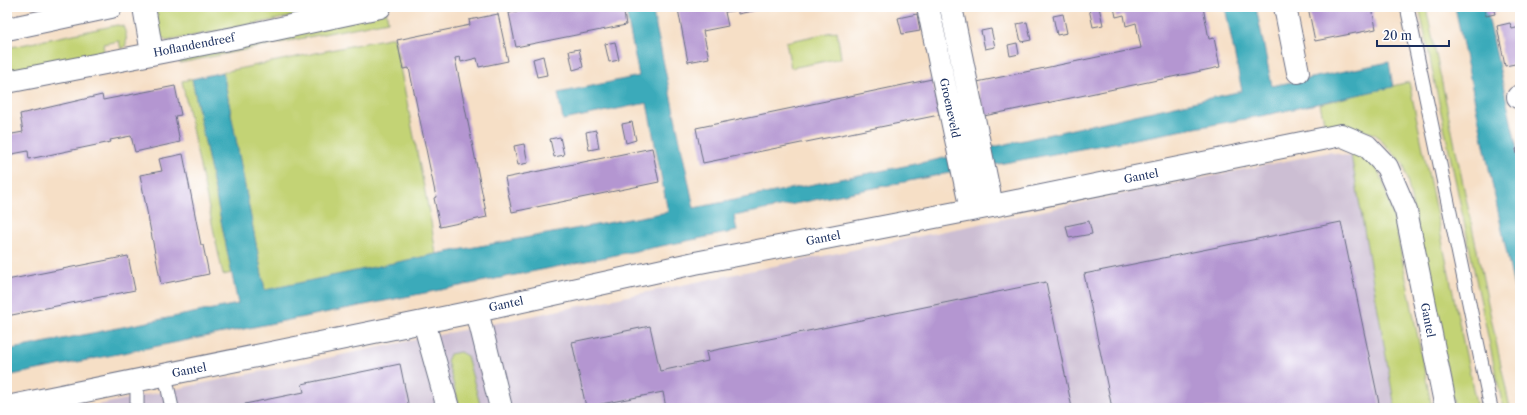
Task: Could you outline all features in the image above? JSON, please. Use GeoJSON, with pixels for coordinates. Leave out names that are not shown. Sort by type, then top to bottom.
{"type":"FeatureCollection","features":[{"type":"Feature","properties":{"kind":"street"},"geometry":{"type":"LineString","coordinates":[[7,29],[111,7]]}},
{"type":"Feature","properties":{"kind":"street"},"geometry":{"type":"LineString","coordinates":[[144,7],[152,53]]}},
{"type":"Feature","properties":{"kind":"street","name":"Hoflandendreef"},"geometry":{"type":"LineString","coordinates":[[7,82],[380,7]]}},
{"type":"Feature","properties":{"kind":"street","name":"Groeneveld"},"geometry":{"type":"LineString","coordinates":[[928,7],[956,134],[969,202]]}},
{"type":"Feature","properties":{"kind":"street","name":"Groeneveld"},"geometry":{"type":"LineString","coordinates":[[951,7],[990,198]]}},
{"type":"Feature","properties":{"kind":"street"},"geometry":{"type":"LineString","coordinates":[[1285,7],[1298,72]]}},
{"type":"Feature","properties":{"kind":"street","name":"Gantel"},"geometry":{"type":"LineString","coordinates":[[7,407],[477,311],[969,202],[1341,135],[1367,146],[1387,167],[1406,211],[1446,408]]}},
{"type":"Feature","properties":{"kind":"street"},"geometry":{"type":"LineString","coordinates":[[477,311],[501,408]]}},
{"type":"Feature","properties":{"kind":"street"},"geometry":{"type":"LineString","coordinates":[[424,322],[448,408]]}},
{"type":"Feature","properties":{"kind":"lane"},"geometry":{"type":"LineString","coordinates":[[1407,7],[1491,408]]}},
{"type":"Feature","properties":{"kind":"lane"},"geometry":{"type":"LineString","coordinates":[[165,375],[172,408]]}},
{"type":"Feature","properties":{"kind":"lane"},"geometry":{"type":"LineString","coordinates":[[137,380],[137,408]]}},
{"type":"Feature","properties":{"kind":"shaded area"},"geometry":{"type":"Polygon","coordinates":[[[1329,152],[1352,157],[1422,408],[83,408],[1329,152]]]}},
{"type":"Feature","properties":{"kind":"green space"},"geometry":{"type":"Polygon","coordinates":[[[163,7],[341,7],[167,41],[160,36],[156,26],[156,13],[163,7]]]}},
{"type":"Feature","properties":{"kind":"green space"},"geometry":{"type":"Polygon","coordinates":[[[1419,7],[1426,7],[1510,408],[1503,408],[1419,7]]]}},
{"type":"Feature","properties":{"kind":"green space"},"geometry":{"type":"Polygon","coordinates":[[[386,10],[388,21],[180,63],[178,53],[386,10]]]}},
{"type":"Feature","properties":{"kind":"green space"},"geometry":{"type":"Polygon","coordinates":[[[117,25],[123,26],[126,36],[125,47],[121,49],[119,41],[103,44],[104,52],[7,72],[7,48],[117,25]]]}},
{"type":"Feature","properties":{"kind":"green space"},"geometry":{"type":"Polygon","coordinates":[[[837,31],[841,58],[791,68],[786,42],[837,31]]]}},
{"type":"Feature","properties":{"kind":"green space"},"geometry":{"type":"Polygon","coordinates":[[[394,37],[436,254],[265,291],[223,72],[394,37]]]}},
{"type":"Feature","properties":{"kind":"green space"},"geometry":{"type":"Polygon","coordinates":[[[192,79],[232,273],[223,275],[182,81],[192,79]]]}},
{"type":"Feature","properties":{"kind":"green space"},"geometry":{"type":"Polygon","coordinates":[[[1409,82],[1477,408],[1455,408],[1404,165],[1375,134],[1342,124],[1325,126],[1320,104],[1409,82]]]}},
{"type":"Feature","properties":{"kind":"green space"},"geometry":{"type":"Polygon","coordinates":[[[1350,149],[1371,157],[1383,181],[1395,223],[1432,408],[1395,408],[1350,149]]]}},
{"type":"Feature","properties":{"kind":"green space"},"geometry":{"type":"Polygon","coordinates":[[[460,352],[467,356],[481,408],[460,408],[447,361],[450,354],[460,352]]]}},
{"type":"Feature","properties":{"kind":"water"},"geometry":{"type":"Polygon","coordinates":[[[625,7],[652,7],[694,208],[935,160],[1242,91],[1225,7],[1256,7],[1272,86],[1389,62],[1393,87],[1266,115],[939,175],[734,216],[737,231],[7,376],[7,350],[238,304],[192,79],[223,72],[265,290],[436,254],[668,212],[647,103],[563,120],[558,93],[639,76],[625,7]]]}},
{"type":"Feature","properties":{"kind":"water"},"geometry":{"type":"Polygon","coordinates":[[[1455,7],[1486,7],[1520,162],[1520,316],[1455,7]]]}},
{"type":"Feature","properties":{"kind":"building"},"geometry":{"type":"Polygon","coordinates":[[[541,7],[623,7],[626,25],[516,47],[509,13],[541,7]]]}},
{"type":"Feature","properties":{"kind":"building"},"geometry":{"type":"Polygon","coordinates":[[[671,7],[767,8],[738,14],[738,10],[725,12],[728,26],[703,31],[709,58],[688,62],[678,9],[671,11],[671,7]]]}},
{"type":"Feature","properties":{"kind":"building"},"geometry":{"type":"Polygon","coordinates":[[[1099,7],[1103,25],[1093,27],[1089,9],[1099,7]]]}},
{"type":"Feature","properties":{"kind":"building"},"geometry":{"type":"Polygon","coordinates":[[[1114,7],[1203,7],[1209,39],[1214,38],[1220,67],[984,116],[977,82],[1141,48],[1136,23],[1126,26],[1124,15],[1116,17],[1114,7]]]}},
{"type":"Feature","properties":{"kind":"building"},"geometry":{"type":"Polygon","coordinates":[[[1308,7],[1372,7],[1376,29],[1315,41],[1308,7]]]}},
{"type":"Feature","properties":{"kind":"building"},"geometry":{"type":"Polygon","coordinates":[[[1484,7],[1493,7],[1495,14],[1486,16],[1484,7]]]}},
{"type":"Feature","properties":{"kind":"building"},"geometry":{"type":"Polygon","coordinates":[[[498,14],[508,61],[479,67],[477,58],[461,62],[460,57],[455,58],[487,217],[440,227],[434,198],[436,197],[409,68],[403,69],[397,40],[470,25],[469,20],[498,14]]]}},
{"type":"Feature","properties":{"kind":"building"},"geometry":{"type":"Polygon","coordinates":[[[917,14],[920,31],[902,34],[898,18],[917,14]]]}},
{"type":"Feature","properties":{"kind":"building"},"geometry":{"type":"Polygon","coordinates":[[[1063,14],[1067,33],[1057,35],[1053,16],[1063,14]]]}},
{"type":"Feature","properties":{"kind":"building"},"geometry":{"type":"Polygon","coordinates":[[[1027,22],[1031,40],[1021,42],[1017,24],[1027,22]]]}},
{"type":"Feature","properties":{"kind":"building"},"geometry":{"type":"Polygon","coordinates":[[[1510,23],[1512,29],[1520,27],[1520,63],[1505,66],[1497,26],[1510,23]]]}},
{"type":"Feature","properties":{"kind":"building"},"geometry":{"type":"Polygon","coordinates":[[[991,29],[995,47],[985,49],[981,31],[991,29]]]}},
{"type":"Feature","properties":{"kind":"building"},"geometry":{"type":"Polygon","coordinates":[[[615,42],[619,60],[609,62],[605,44],[615,42]]]}},
{"type":"Feature","properties":{"kind":"building"},"geometry":{"type":"Polygon","coordinates":[[[1017,43],[1019,54],[1010,56],[1008,45],[1017,43]]]}},
{"type":"Feature","properties":{"kind":"building"},"geometry":{"type":"Polygon","coordinates":[[[579,49],[583,67],[573,70],[569,51],[579,49]]]}},
{"type":"Feature","properties":{"kind":"building"},"geometry":{"type":"Polygon","coordinates":[[[543,56],[547,75],[537,77],[533,59],[543,56]]]}},
{"type":"Feature","properties":{"kind":"building"},"geometry":{"type":"Polygon","coordinates":[[[932,79],[939,115],[703,163],[696,128],[932,79]]]}},
{"type":"Feature","properties":{"kind":"building"},"geometry":{"type":"Polygon","coordinates":[[[175,86],[181,115],[175,116],[180,142],[135,152],[131,136],[110,140],[111,142],[29,159],[28,151],[7,155],[7,135],[23,132],[20,114],[102,95],[103,100],[175,86]]]}},
{"type":"Feature","properties":{"kind":"building"},"geometry":{"type":"Polygon","coordinates":[[[632,122],[636,140],[626,143],[622,124],[632,122]]]}},
{"type":"Feature","properties":{"kind":"building"},"geometry":{"type":"Polygon","coordinates":[[[596,130],[599,148],[589,150],[586,132],[596,130]]]}},
{"type":"Feature","properties":{"kind":"building"},"geometry":{"type":"Polygon","coordinates":[[[560,137],[564,155],[554,157],[550,139],[560,137]]]}},
{"type":"Feature","properties":{"kind":"building"},"geometry":{"type":"Polygon","coordinates":[[[524,144],[528,163],[518,165],[514,146],[524,144]]]}},
{"type":"Feature","properties":{"kind":"building"},"geometry":{"type":"Polygon","coordinates":[[[652,148],[659,182],[512,212],[505,178],[652,148]]]}},
{"type":"Feature","properties":{"kind":"building"},"geometry":{"type":"Polygon","coordinates":[[[1520,148],[1520,158],[1518,159],[1516,149],[1520,148]]]}},
{"type":"Feature","properties":{"kind":"building"},"geometry":{"type":"Polygon","coordinates":[[[183,154],[201,245],[203,245],[209,274],[161,284],[140,175],[162,171],[159,159],[183,154]]]}},
{"type":"Feature","properties":{"kind":"building"},"geometry":{"type":"Polygon","coordinates":[[[1089,221],[1092,234],[1069,238],[1066,226],[1089,221]]]}},
{"type":"Feature","properties":{"kind":"building"},"geometry":{"type":"Polygon","coordinates":[[[1341,222],[1380,408],[1112,408],[1084,274],[1341,222]]]}},
{"type":"Feature","properties":{"kind":"building"},"geometry":{"type":"Polygon","coordinates":[[[128,256],[135,290],[7,316],[7,280],[128,256]]]}},
{"type":"Feature","properties":{"kind":"building"},"geometry":{"type":"Polygon","coordinates":[[[1046,282],[1072,408],[666,408],[663,392],[586,407],[572,342],[650,326],[660,371],[708,361],[706,352],[1046,282]]]}},
{"type":"Feature","properties":{"kind":"building"},"geometry":{"type":"Polygon","coordinates":[[[400,364],[409,408],[246,408],[245,404],[304,392],[302,384],[400,364]]]}}]}
